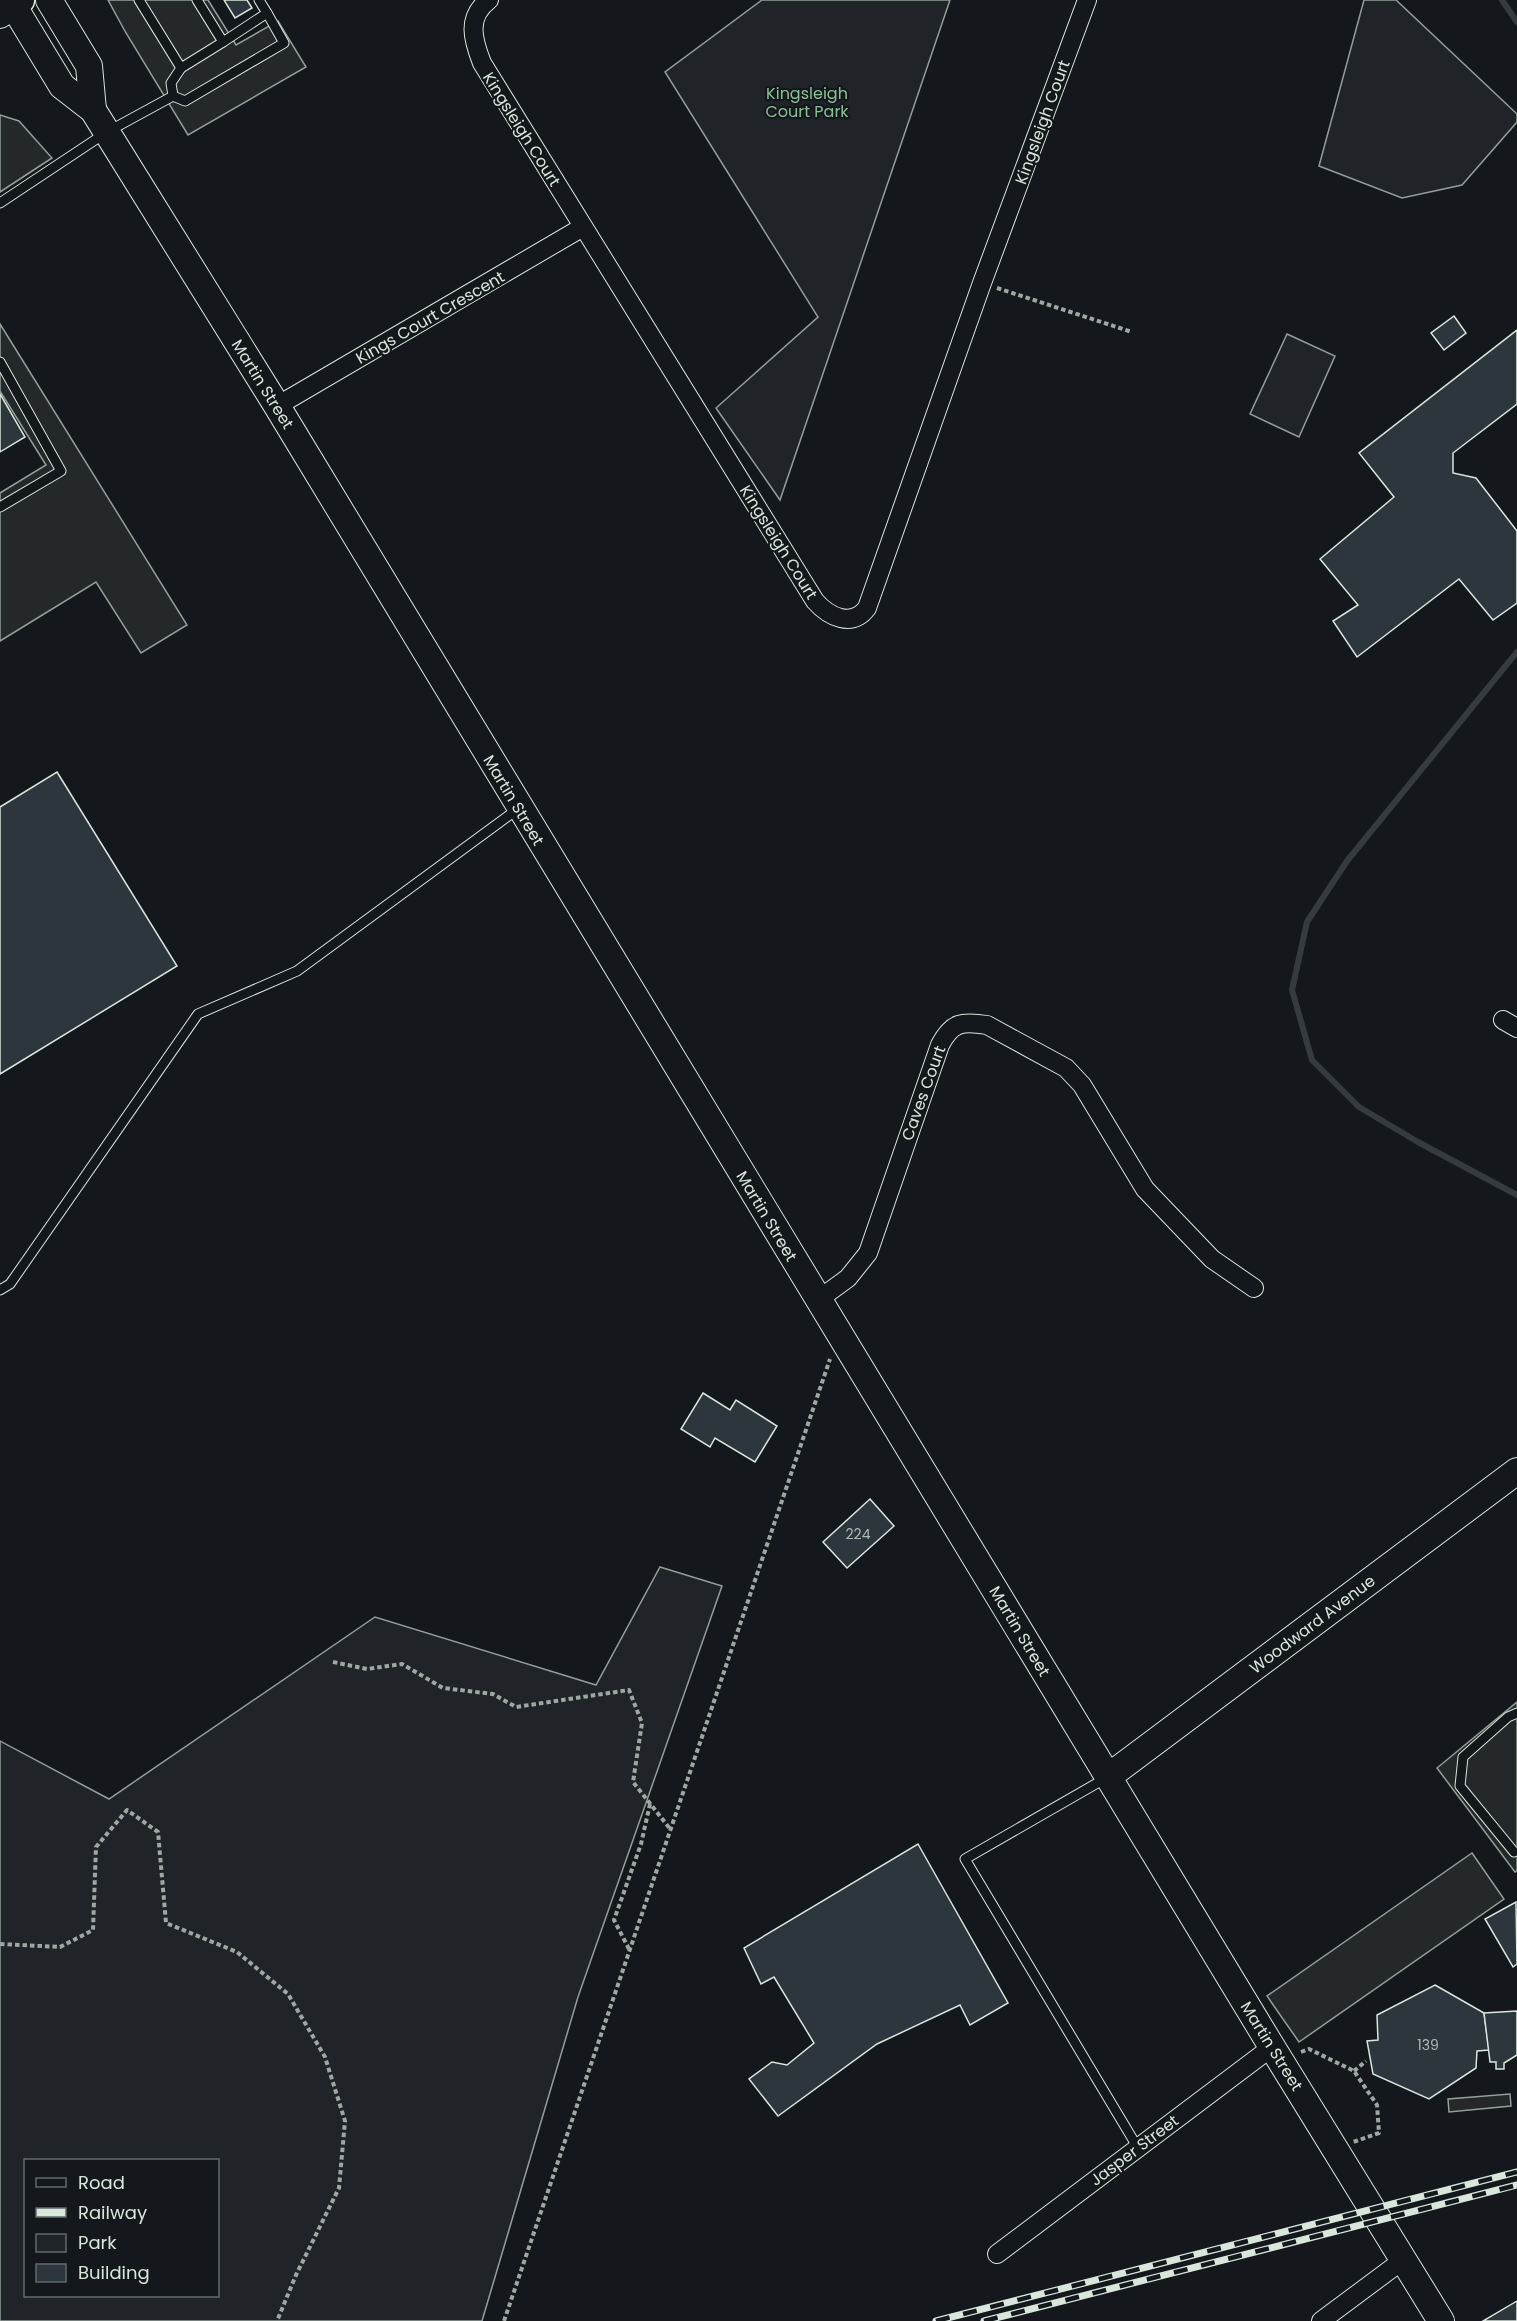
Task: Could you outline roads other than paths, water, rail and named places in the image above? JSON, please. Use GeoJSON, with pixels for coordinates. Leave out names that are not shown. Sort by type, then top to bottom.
{"type":"FeatureCollection","features":[{"type":"Feature","properties":{"kind":"street","name":"Martin Street"},"geometry":{"type":"LineString","coordinates":[[49,0],[89,66],[93,110]]}},
{"type":"Feature","properties":{"kind":"street","name":"Kingsleigh Court"},"geometry":{"type":"LineString","coordinates":[[489,0],[483,4],[473,25],[472,36],[482,63],[815,601],[826,612],[845,620],[860,616],[867,608],[982,283],[1087,0]]}},
{"type":"Feature","properties":{"kind":"street","name":"Martin Street"},"geometry":{"type":"LineString","coordinates":[[11,5],[62,86],[93,110],[277,406],[818,1300],[1441,2321]]}},
{"type":"Feature","properties":{"kind":"street","name":"Kings Court Crescent"},"geometry":{"type":"LineString","coordinates":[[277,406],[583,227]]}},
{"type":"Feature","properties":{"kind":"street","name":"Caves Court"},"geometry":{"type":"LineString","coordinates":[[818,1300],[848,1278],[868,1253],[940,1045],[947,1031],[958,1025],[973,1023],[987,1025],[1066,1068],[1082,1085],[1145,1189],[1212,1259],[1254,1288]]}},
{"type":"Feature","properties":{"kind":"street","name":"Woodward Avenue"},"geometry":{"type":"LineString","coordinates":[[1108,1777],[1517,1471]]}},
{"type":"Feature","properties":{"kind":"street","name":"Jasper Street"},"geometry":{"type":"LineString","coordinates":[[997,2254],[1138,2148],[1277,2054]]}},
{"type":"Feature","properties":{"kind":"street"},"geometry":{"type":"LineString","coordinates":[[1321,2321],[1403,2260]]}},
{"type":"Feature","properties":{"kind":"lane"},"geometry":{"type":"LineString","coordinates":[[139,0],[181,68]]}},
{"type":"Feature","properties":{"kind":"lane"},"geometry":{"type":"LineString","coordinates":[[196,0],[223,42]]}},
{"type":"Feature","properties":{"kind":"lane"},"geometry":{"type":"LineString","coordinates":[[173,96],[185,101],[284,43],[259,0]]}},
{"type":"Feature","properties":{"kind":"lane"},"geometry":{"type":"LineString","coordinates":[[173,96],[171,83],[181,68],[267,13]]}},
{"type":"Feature","properties":{"kind":"lane"},"geometry":{"type":"LineString","coordinates":[[0,203],[106,132],[173,96]]}},
{"type":"Feature","properties":{"kind":"lane"},"geometry":{"type":"LineString","coordinates":[[0,362],[61,471],[0,507]]}},
{"type":"Feature","properties":{"kind":"lane"},"geometry":{"type":"LineString","coordinates":[[0,1290],[10,1284],[198,1014],[297,971],[519,808]]}},
{"type":"Feature","properties":{"kind":"lane"},"geometry":{"type":"LineString","coordinates":[[1514,1852],[1460,1786],[1462,1757],[1508,1717],[1517,1713]]}},
{"type":"Feature","properties":{"kind":"lane"},"geometry":{"type":"LineString","coordinates":[[1108,1777],[965,1859],[1138,2148]]}},
{"type":"Feature","properties":{"kind":"waterway"},"geometry":{"type":"LineString","coordinates":[[1502,0],[1517,22]]}},
{"type":"Feature","properties":{"kind":"waterway"},"geometry":{"type":"LineString","coordinates":[[1517,652],[1347,861],[1307,922],[1292,990],[1312,1060],[1359,1107],[1418,1142],[1517,1195]]}},
{"type":"Feature","properties":{"kind":"railway"},"geometry":{"type":"LineString","coordinates":[[936,2321],[1517,2172]]}},
{"type":"Feature","properties":{"kind":"railway"},"geometry":{"type":"LineString","coordinates":[[984,2321],[1517,2185]]}},
{"type":"Feature","properties":{"kind":"park label","name":"Kingsleigh Court Park"},"geometry":{"type":"Point","coordinates":[807,102]}}]}
